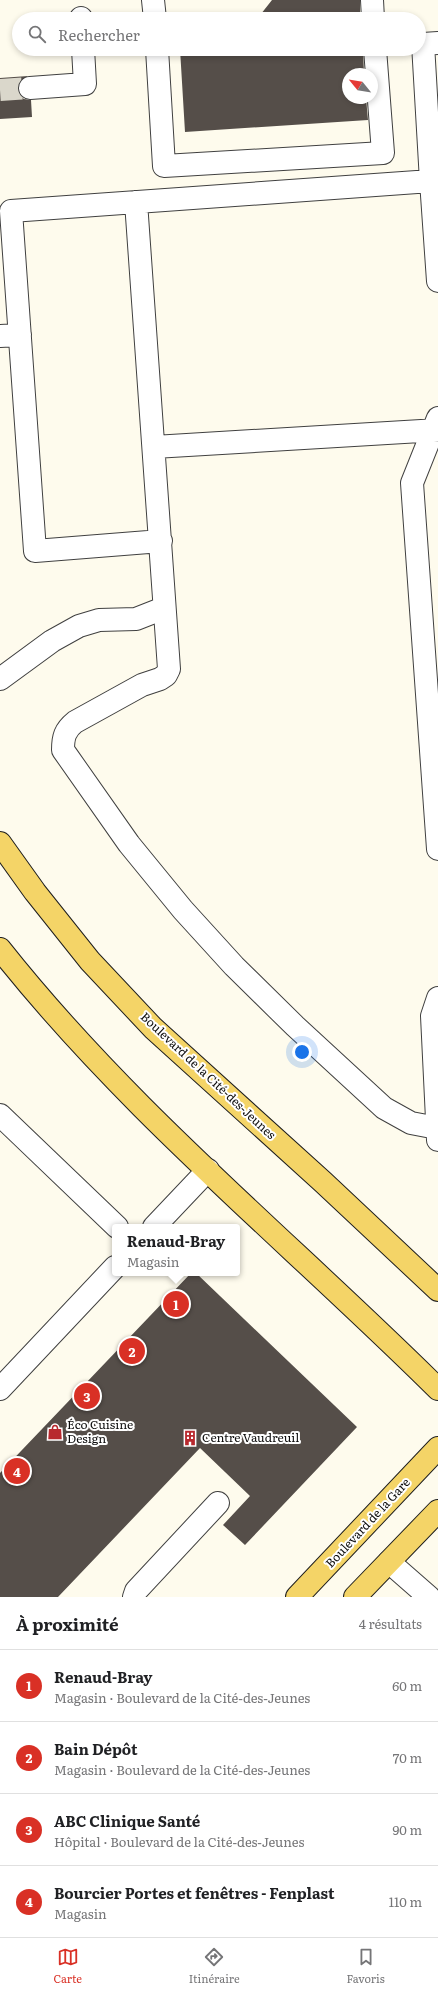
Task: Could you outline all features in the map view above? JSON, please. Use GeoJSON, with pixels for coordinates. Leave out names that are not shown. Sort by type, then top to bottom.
{"type":"FeatureCollection","features":[{"type":"Feature","properties":{"kind":"main road","name":"Boulevard de la Cité-des-Jeunes"},"geometry":{"type":"LineString","coordinates":[[0,843],[35,892],[71,938],[90,961],[133,1007],[193,1065],[323,1182],[438,1290]]}},
{"type":"Feature","properties":{"kind":"main road"},"geometry":{"type":"LineString","coordinates":[[0,949],[85,1050],[160,1125],[438,1388]]}},
{"type":"Feature","properties":{"kind":"main road","name":"Boulevard de la Gare"},"geometry":{"type":"LineString","coordinates":[[297,1597],[438,1448]]}},
{"type":"Feature","properties":{"kind":"main road"},"geometry":{"type":"LineString","coordinates":[[355,1597],[438,1511]]}},
{"type":"Feature","properties":{"kind":"lane"},"geometry":{"type":"LineString","coordinates":[[154,0],[155,12]]}},
{"type":"Feature","properties":{"kind":"lane"},"geometry":{"type":"LineString","coordinates":[[372,0],[373,12]]}},
{"type":"Feature","properties":{"kind":"lane"},"geometry":{"type":"LineString","coordinates":[[426,44],[438,43]]}},
{"type":"Feature","properties":{"kind":"lane"},"geometry":{"type":"LineString","coordinates":[[30,88],[85,84],[83,56]]}},
{"type":"Feature","properties":{"kind":"lane"},"geometry":{"type":"LineString","coordinates":[[157,56],[164,166],[383,152],[376,56]]}},
{"type":"Feature","properties":{"kind":"lane"},"geometry":{"type":"LineString","coordinates":[[424,56],[438,282]]}},
{"type":"Feature","properties":{"kind":"lane"},"geometry":{"type":"LineString","coordinates":[[161,541],[35,551],[10,336],[5,209],[136,202],[431,181]]}},
{"type":"Feature","properties":{"kind":"lane"},"geometry":{"type":"LineString","coordinates":[[136,202],[161,541],[164,608],[170,663],[166,676],[142,685],[75,722],[67,729],[63,738],[63,750],[129,844],[183,910],[234,966],[295,1026],[384,1108],[411,1123],[437,1134],[432,1016],[438,1001]]}},
{"type":"Feature","properties":{"kind":"lane"},"geometry":{"type":"LineString","coordinates":[[154,447],[437,426],[412,482],[438,849]]}},
{"type":"Feature","properties":{"kind":"lane"},"geometry":{"type":"LineString","coordinates":[[0,679],[52,641],[79,626],[99,620],[136,619],[164,608]]}},
{"type":"Feature","properties":{"kind":"lane"},"geometry":{"type":"LineString","coordinates":[[0,1115],[114,1224]]}},
{"type":"Feature","properties":{"kind":"lane"},"geometry":{"type":"LineString","coordinates":[[157,1224],[208,1170]]}},
{"type":"Feature","properties":{"kind":"lane"},"geometry":{"type":"LineString","coordinates":[[0,1389],[112,1271]]}},
{"type":"Feature","properties":{"kind":"lane"},"geometry":{"type":"LineString","coordinates":[[134,1597],[136,1591],[218,1503]]}},
{"type":"Feature","properties":{"kind":"lane"},"geometry":{"type":"LineString","coordinates":[[389,1562],[429,1597]]}},
{"type":"Feature","properties":{"kind":"building"},"geometry":{"type":"Polygon","coordinates":[[[272,0],[360,0],[360,12],[263,12],[272,0]]]}},
{"type":"Feature","properties":{"kind":"building"},"geometry":{"type":"Polygon","coordinates":[[[180,56],[363,56],[364,68],[342,68],[342,104],[367,104],[368,120],[185,132],[180,56]]]}},
{"type":"Feature","properties":{"kind":"building"},"geometry":{"type":"Polygon","coordinates":[[[28,76],[19,82],[18,89],[19,95],[24,99],[31,100],[32,117],[0,119],[0,78],[28,76]]]}},
{"type":"Feature","properties":{"kind":"building","name":"Centre Vaudreuil"},"geometry":{"type":"Polygon","coordinates":[[[188,1276],[199,1276],[357,1427],[245,1545],[223,1525],[250,1496],[200,1448],[58,1597],[0,1597],[0,1473],[188,1276]]]}},
{"type":"Feature","properties":{"kind":"tunnel"},"geometry":{"type":"LineString","coordinates":[[0,90],[30,88]]}},
{"type":"Feature","properties":{"kind":"place","name":"Renaud-Bray"},"geometry":{"type":"Point","coordinates":[176,1304]}},
{"type":"Feature","properties":{"kind":"place","name":"Bain Dépôt"},"geometry":{"type":"Point","coordinates":[132,1351]}},
{"type":"Feature","properties":{"kind":"place","name":"ABC Clinique Santé"},"geometry":{"type":"Point","coordinates":[87,1396]}},
{"type":"Feature","properties":{"kind":"place","name":"Éco Cuisine Design"},"geometry":{"type":"Point","coordinates":[55,1432]}},
{"type":"Feature","properties":{"kind":"place","name":"Centre Vaudreuil"},"geometry":{"type":"Point","coordinates":[190,1438]}},
{"type":"Feature","properties":{"kind":"place","name":"Bourcier Portes et fenêtres - Fenplast"},"geometry":{"type":"Point","coordinates":[17,1471]}}]}
